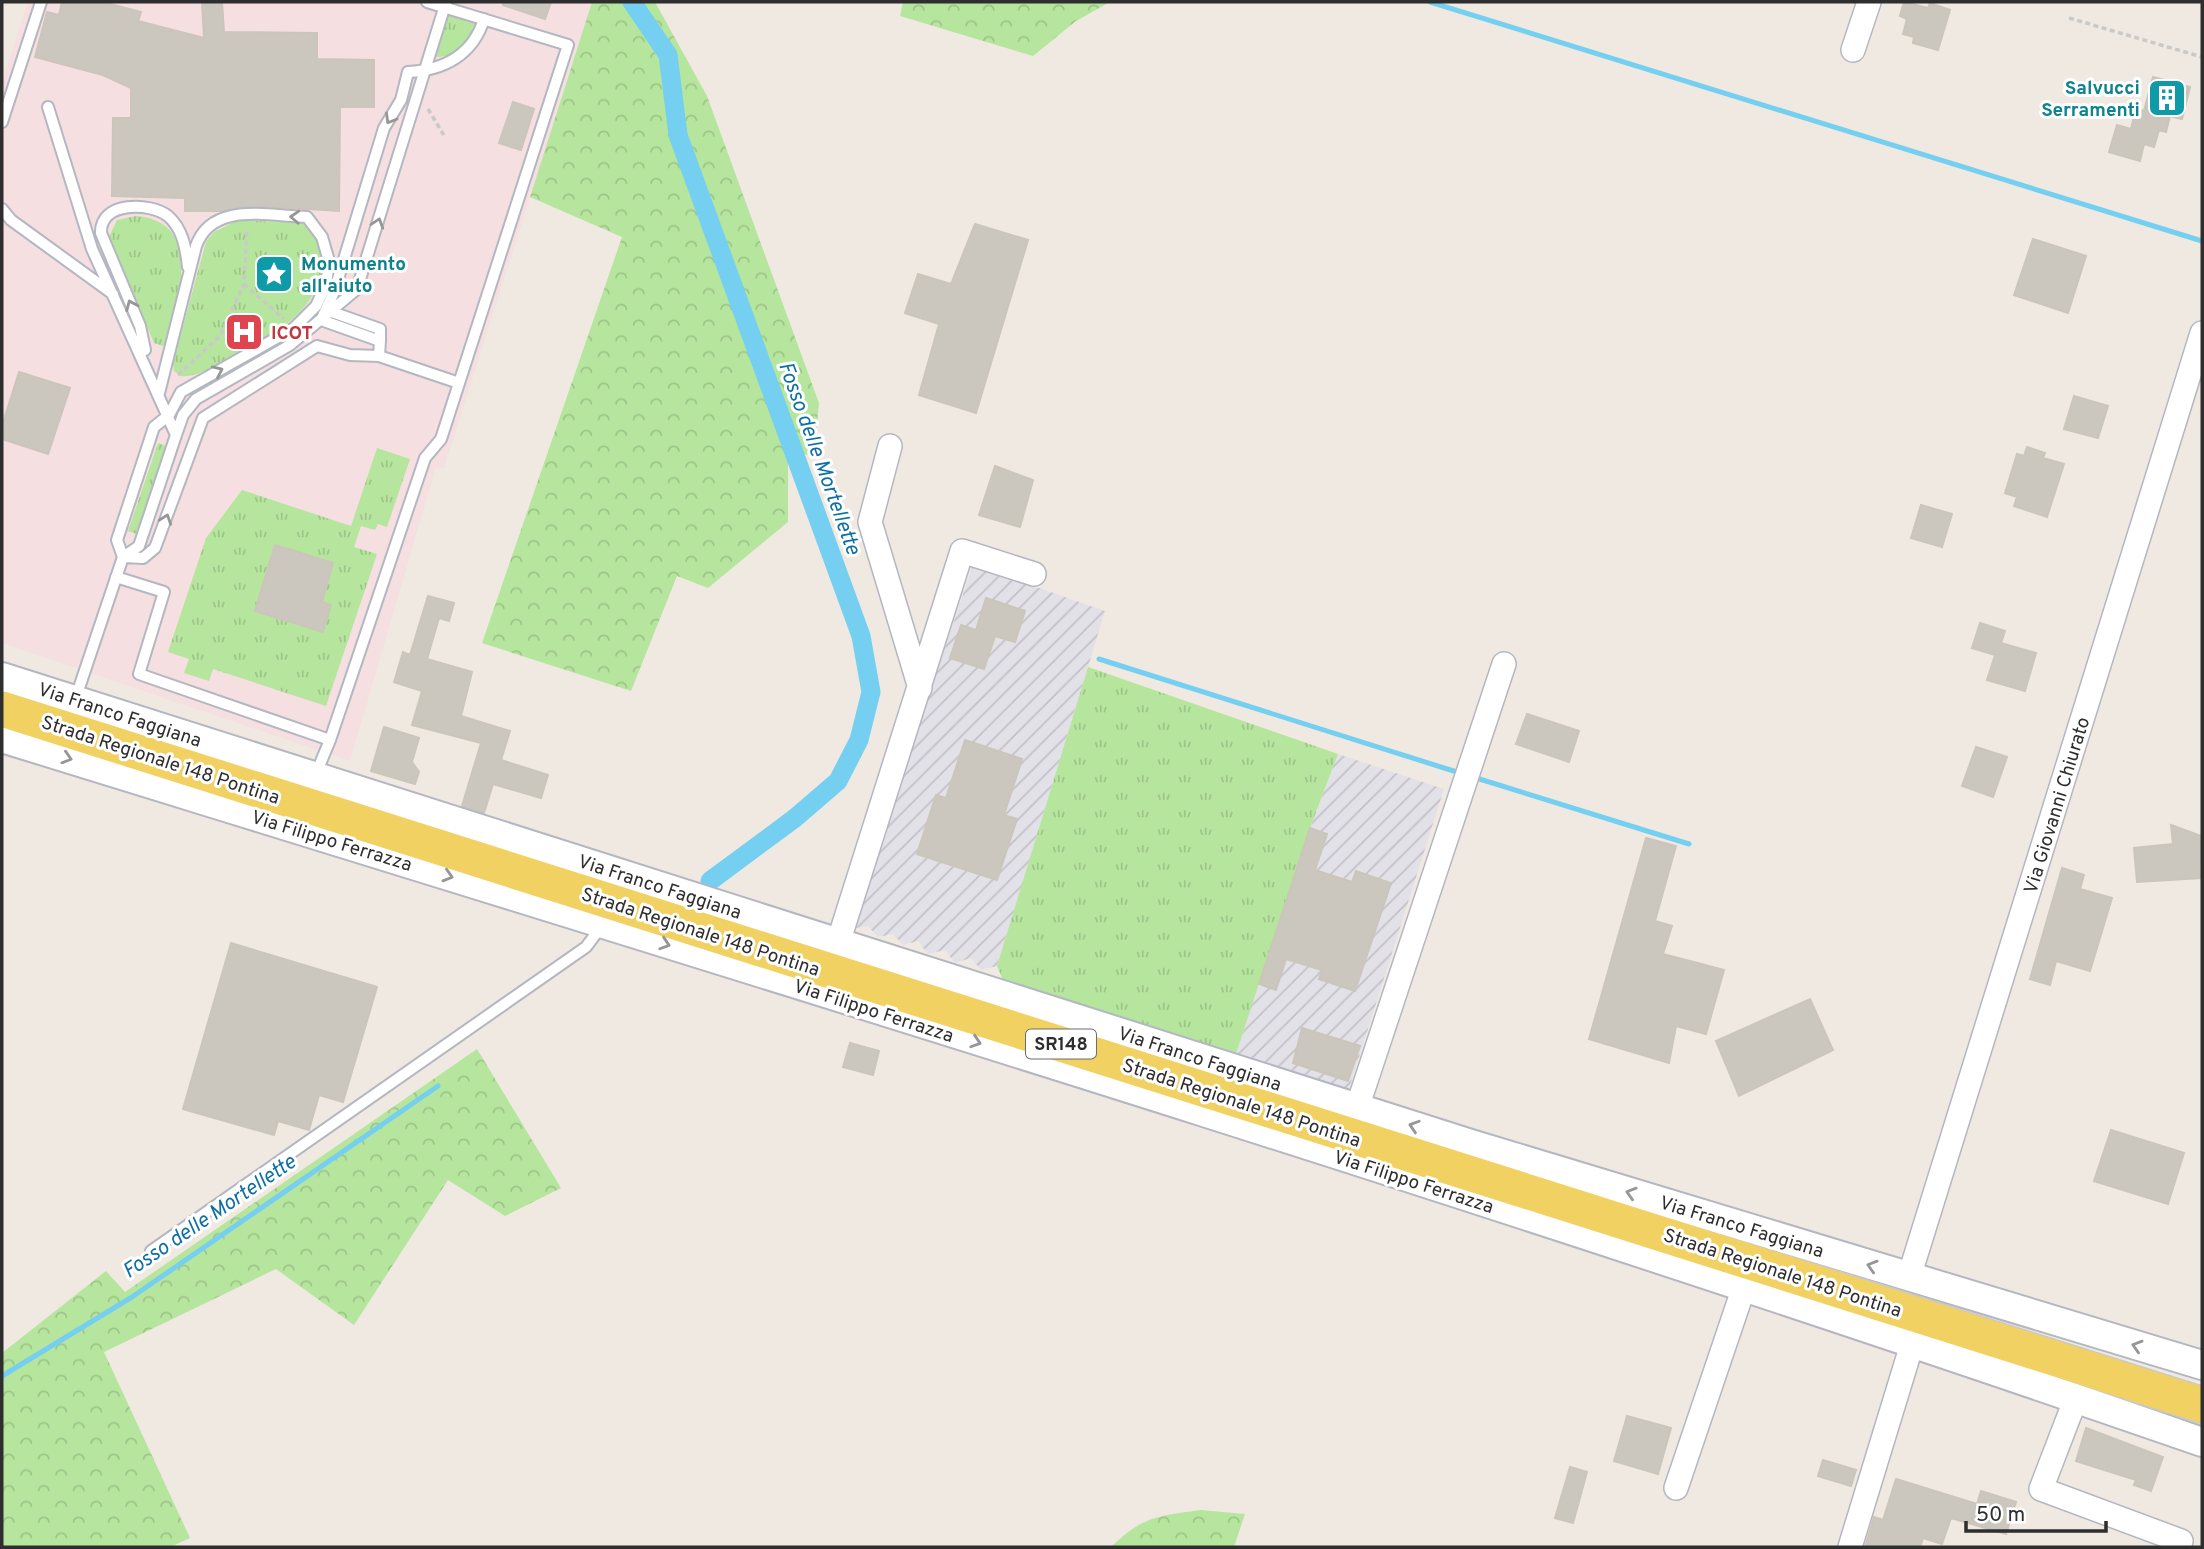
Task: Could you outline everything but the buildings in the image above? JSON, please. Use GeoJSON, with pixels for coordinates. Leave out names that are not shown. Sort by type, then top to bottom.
{"type":"FeatureCollection","features":[{"type":"Feature","properties":{"kind":"main road","name":"Strada Regionale 148 Pontina"},"geometry":{"type":"LineString","coordinates":[[2,709],[2202,1405]]}},
{"type":"Feature","properties":{"kind":"street"},"geometry":{"type":"LineString","coordinates":[[1853,50],[1869,2]]}},
{"type":"Feature","properties":{"kind":"street","name":"Via Giovanni Chiurato"},"geometry":{"type":"LineString","coordinates":[[1909,1277],[2202,333]]}},
{"type":"Feature","properties":{"kind":"street"},"geometry":{"type":"LineString","coordinates":[[890,446],[870,522],[920,688]]}},
{"type":"Feature","properties":{"kind":"street"},"geometry":{"type":"LineString","coordinates":[[838,943],[961,551],[1034,574]]}},
{"type":"Feature","properties":{"kind":"street"},"geometry":{"type":"LineString","coordinates":[[1357,1108],[1504,664]]}},
{"type":"Feature","properties":{"kind":"street","name":"Via Franco Faggiana"},"geometry":{"type":"LineString","coordinates":[[2,677],[1357,1108],[2202,1365]]}},
{"type":"Feature","properties":{"kind":"street","name":"Via Filippo Ferrazza"},"geometry":{"type":"LineString","coordinates":[[2,738],[603,924],[1744,1287],[2202,1442]]}},
{"type":"Feature","properties":{"kind":"street"},"geometry":{"type":"LineString","coordinates":[[1676,1488],[1744,1287]]}},
{"type":"Feature","properties":{"kind":"street"},"geometry":{"type":"LineString","coordinates":[[1850,1547],[1913,1342]]}},
{"type":"Feature","properties":{"kind":"street"},"geometry":{"type":"LineString","coordinates":[[2076,1398],[2041,1489],[2180,1541]]}},
{"type":"Feature","properties":{"kind":"lane"},"geometry":{"type":"LineString","coordinates":[[2,122],[41,2]]}},
{"type":"Feature","properties":{"kind":"lane"},"geometry":{"type":"LineString","coordinates":[[315,776],[330,740],[425,458],[441,439],[568,45],[445,4],[427,2]]}},
{"type":"Feature","properties":{"kind":"lane"},"geometry":{"type":"LineString","coordinates":[[75,700],[123,557],[139,546],[183,415],[196,399],[265,362],[357,289],[445,4]]}},
{"type":"Feature","properties":{"kind":"lane"},"geometry":{"type":"LineString","coordinates":[[321,320],[334,292],[384,128],[401,100],[408,72],[426,71],[468,51],[478,38],[485,19]]}},
{"type":"Feature","properties":{"kind":"lane"},"geometry":{"type":"LineString","coordinates":[[48,107],[92,249],[149,370],[176,435]]}},
{"type":"Feature","properties":{"kind":"lane"},"geometry":{"type":"LineString","coordinates":[[149,370],[140,326],[101,233],[103,220],[113,211],[154,207],[170,217],[181,232],[189,277]]}},
{"type":"Feature","properties":{"kind":"lane"},"geometry":{"type":"LineString","coordinates":[[2,209],[11,220],[113,294]]}},
{"type":"Feature","properties":{"kind":"lane"},"geometry":{"type":"LineString","coordinates":[[123,557],[117,540],[154,427],[169,415],[181,392],[294,328],[316,306],[326,285],[329,261],[322,237],[307,217],[229,215],[208,225],[200,234],[159,393]]}},
{"type":"Feature","properties":{"kind":"lane"},"geometry":{"type":"LineString","coordinates":[[331,312],[380,328],[379,356]]}},
{"type":"Feature","properties":{"kind":"lane"},"geometry":{"type":"LineString","coordinates":[[321,320],[380,341]]}},
{"type":"Feature","properties":{"kind":"lane"},"geometry":{"type":"LineString","coordinates":[[123,557],[143,558],[155,548],[203,418],[317,346],[350,355],[379,356],[458,383]]}},
{"type":"Feature","properties":{"kind":"lane"},"geometry":{"type":"LineString","coordinates":[[116,577],[164,592],[139,674],[330,740]]}},
{"type":"Feature","properties":{"kind":"lane"},"geometry":{"type":"LineString","coordinates":[[151,1251],[586,947],[603,924]]}},
{"type":"Feature","properties":{"kind":"path"},"geometry":{"type":"LineString","coordinates":[[2068,18],[2202,57]]}},
{"type":"Feature","properties":{"kind":"path"},"geometry":{"type":"LineString","coordinates":[[419,95],[445,137]]}},
{"type":"Feature","properties":{"kind":"path"},"geometry":{"type":"LineString","coordinates":[[159,393],[220,336],[244,284],[248,215]]}},
{"type":"Feature","properties":{"kind":"path"},"geometry":{"type":"LineString","coordinates":[[244,284],[294,328]]}},
{"type":"Feature","properties":{"kind":"shaded area","name":"ICOT"},"geometry":{"type":"Polygon","coordinates":[[[28,2],[592,2],[444,468],[436,467],[350,761],[2,643],[2,82],[28,2]]]}},
{"type":"Feature","properties":{"kind":"shaded area"},"geometry":{"type":"Polygon","coordinates":[[[973,565],[1105,611],[997,966],[981,970],[971,958],[955,963],[945,950],[928,954],[918,941],[903,945],[893,934],[878,937],[868,926],[850,929],[973,565]]]}},
{"type":"Feature","properties":{"kind":"shaded area"},"geometry":{"type":"Polygon","coordinates":[[[1338,754],[1444,789],[1347,1095],[1234,1060],[1310,828],[1338,754]]]}},
{"type":"Feature","properties":{"kind":"green space"},"geometry":{"type":"Polygon","coordinates":[[[592,2],[655,2],[707,96],[819,403],[814,456],[788,452],[788,522],[708,588],[677,576],[631,691],[482,643],[622,237],[530,197],[592,2]]]}},
{"type":"Feature","properties":{"kind":"green space"},"geometry":{"type":"Polygon","coordinates":[[[903,2],[1110,2],[1076,21],[1033,56],[900,16],[903,2]]]}},
{"type":"Feature","properties":{"kind":"green space"},"geometry":{"type":"Polygon","coordinates":[[[447,15],[478,25],[456,51],[450,55],[436,57],[447,15]]]}},
{"type":"Feature","properties":{"kind":"green space"},"geometry":{"type":"Polygon","coordinates":[[[136,216],[157,221],[171,232],[179,247],[181,265],[177,306],[168,343],[163,346],[154,343],[109,237],[117,220],[136,216]]]}},
{"type":"Feature","properties":{"kind":"green space"},"geometry":{"type":"Polygon","coordinates":[[[238,220],[303,223],[318,244],[321,265],[318,284],[309,302],[279,330],[204,371],[181,376],[174,371],[173,363],[206,242],[214,232],[238,220]]]}},
{"type":"Feature","properties":{"kind":"green space"},"geometry":{"type":"Polygon","coordinates":[[[158,443],[166,446],[137,534],[128,531],[158,443]]]}},
{"type":"Feature","properties":{"kind":"green space"},"geometry":{"type":"Polygon","coordinates":[[[377,448],[410,459],[387,527],[378,524],[375,530],[361,526],[354,547],[377,554],[326,706],[213,669],[209,681],[184,673],[189,659],[168,652],[206,538],[242,490],[351,526],[377,448]],[[275,546],[256,611],[323,632],[331,606],[322,602],[333,563],[275,546]]]}},
{"type":"Feature","properties":{"kind":"green space"},"geometry":{"type":"Polygon","coordinates":[[[1088,667],[1338,754],[1310,828],[1234,1060],[1005,985],[997,966],[1088,667]]]}},
{"type":"Feature","properties":{"kind":"green space"},"geometry":{"type":"Polygon","coordinates":[[[477,1049],[561,1188],[505,1216],[448,1180],[354,1325],[276,1269],[104,1352],[190,1538],[170,1547],[2,1547],[2,1353],[106,1271],[125,1292],[477,1049]]]}},
{"type":"Feature","properties":{"kind":"green space"},"geometry":{"type":"Polygon","coordinates":[[[1201,1510],[1245,1514],[1234,1547],[1111,1547],[1142,1523],[1173,1514],[1201,1510]]]}},
{"type":"Feature","properties":{"kind":"waterway","name":"Fosso delle Mortellette"},"geometry":{"type":"LineString","coordinates":[[632,2],[668,55],[678,135],[861,636],[871,692],[859,740],[838,781],[795,818],[710,881]]}},
{"type":"Feature","properties":{"kind":"waterway"},"geometry":{"type":"LineString","coordinates":[[1430,2],[2202,241]]}},
{"type":"Feature","properties":{"kind":"waterway"},"geometry":{"type":"LineString","coordinates":[[1099,659],[1460,773]]}},
{"type":"Feature","properties":{"kind":"waterway"},"geometry":{"type":"LineString","coordinates":[[1473,777],[1689,844]]}},
{"type":"Feature","properties":{"kind":"waterway","name":"Fosso delle Mortellette"},"geometry":{"type":"LineString","coordinates":[[2,1376],[132,1297],[438,1086]]}},
{"type":"Feature","properties":{"kind":"place","name":"Salvucci Serramenti"},"geometry":{"type":"Point","coordinates":[2167,98]}},
{"type":"Feature","properties":{"kind":"place","name":"Monumento all'aiuto"},"geometry":{"type":"Point","coordinates":[274,274]}},
{"type":"Feature","properties":{"kind":"place","name":"ICOT"},"geometry":{"type":"Point","coordinates":[244,332]}}]}
